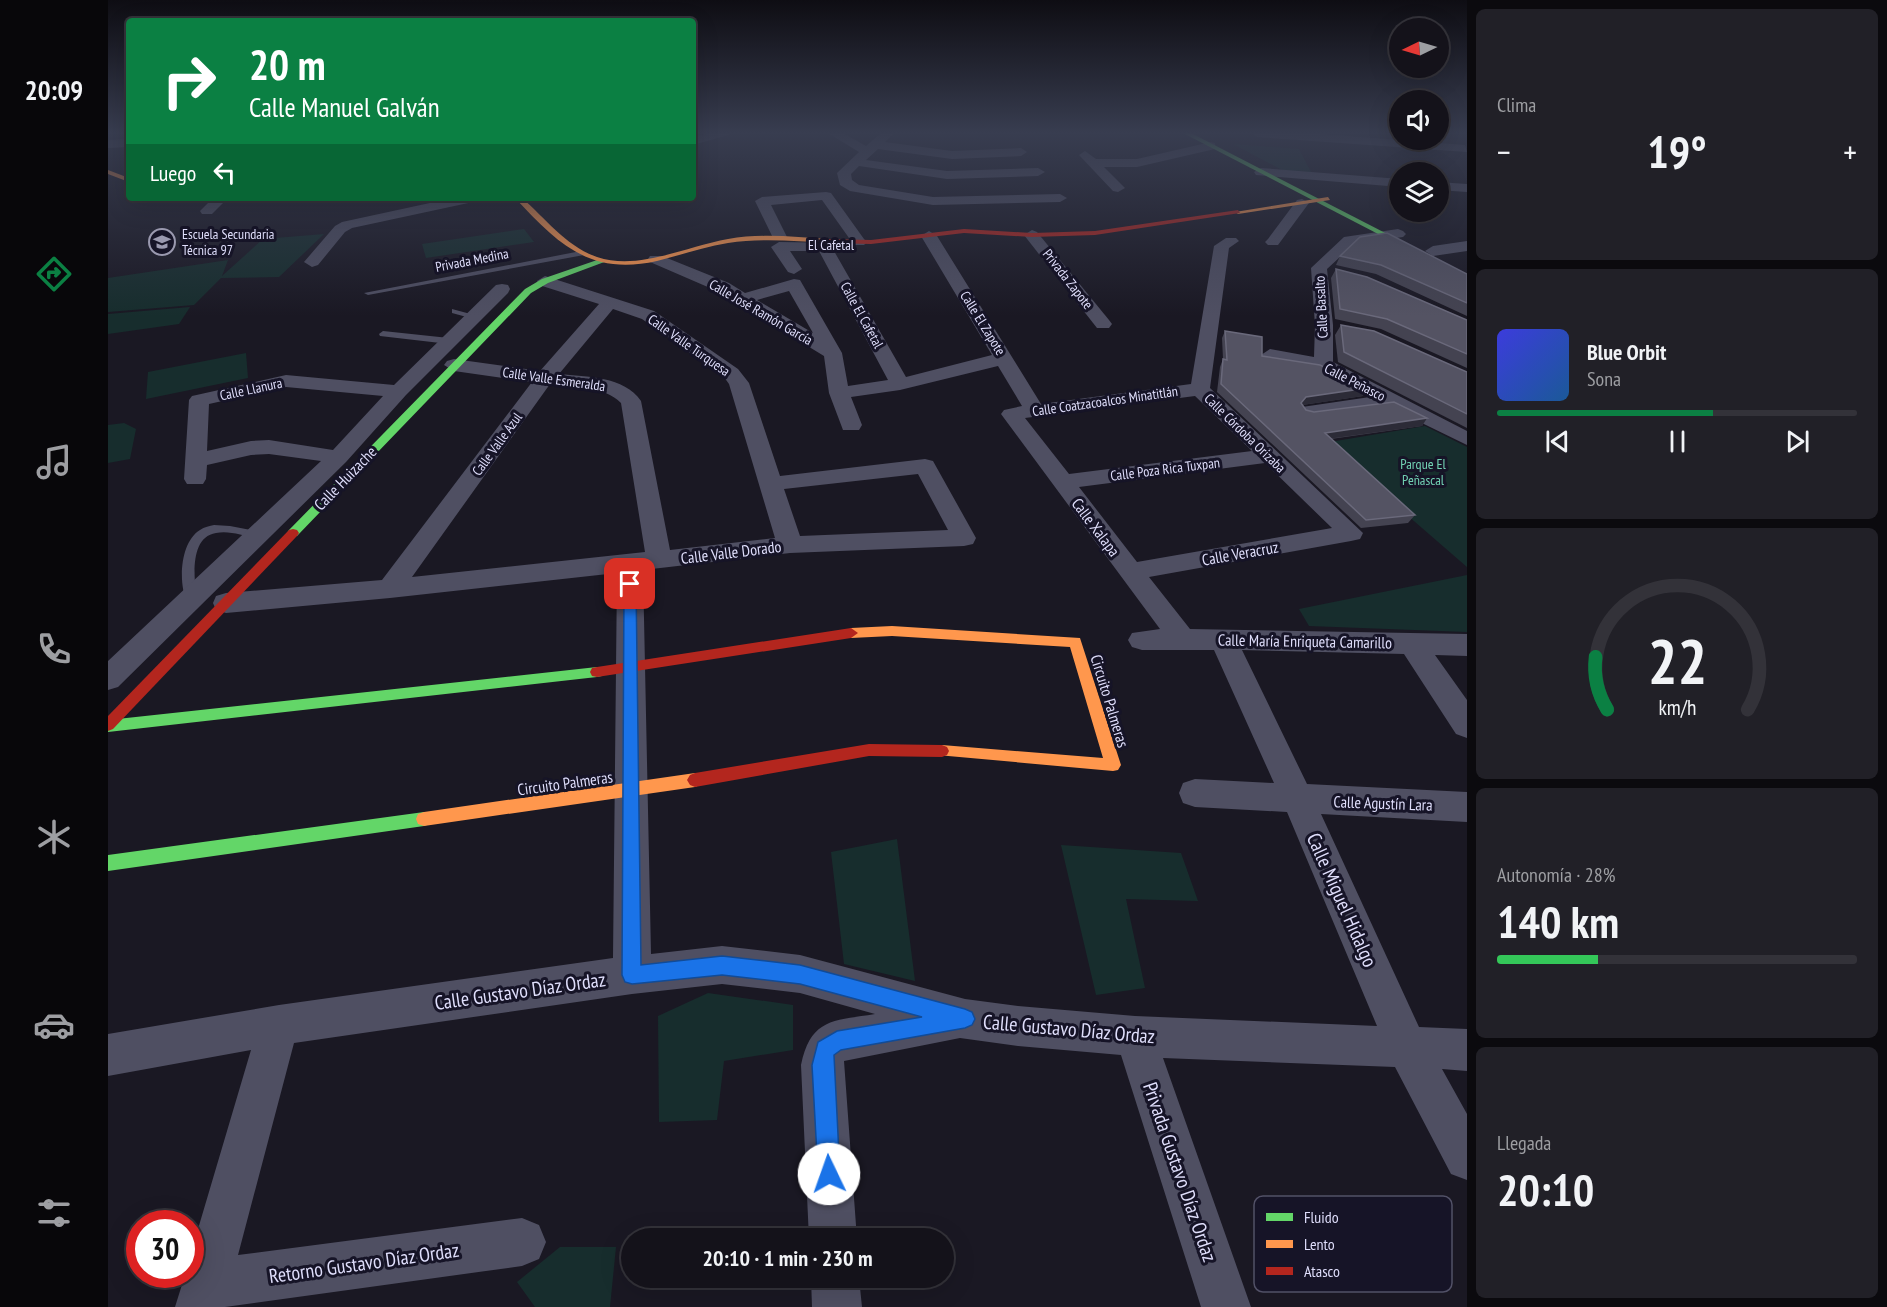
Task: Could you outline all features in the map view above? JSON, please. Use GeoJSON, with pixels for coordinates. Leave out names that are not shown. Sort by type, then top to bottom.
{"type":"FeatureCollection","features":[{"type":"Feature","properties":{"kind":"main road"},"geometry":{"type":"LineString","coordinates":[[1302,194],[1433,251],[1467,269]]}},
{"type":"Feature","properties":{"kind":"main road"},"geometry":{"type":"LineString","coordinates":[[1306,194],[1315,201]]}},
{"type":"Feature","properties":{"kind":"main road"},"geometry":{"type":"LineString","coordinates":[[523,201],[581,253],[603,261],[629,262],[656,259],[727,241],[860,242],[964,231],[1032,235],[1095,233],[1315,201]]}},
{"type":"Feature","properties":{"kind":"main road"},"geometry":{"type":"LineString","coordinates":[[1391,234],[1467,278]]}},
{"type":"Feature","properties":{"kind":"main road","name":"Calle Huizache"},"geometry":{"type":"LineString","coordinates":[[108,726],[454,365],[528,291],[545,281],[603,261]]}},
{"type":"Feature","properties":{"kind":"main road","name":"Circuito Palmeras"},"geometry":{"type":"LineString","coordinates":[[108,726],[629,668],[832,634],[892,631],[1075,642],[1113,765],[920,749],[869,750],[631,791],[108,863]]}},
{"type":"Feature","properties":{"kind":"street"},"geometry":{"type":"LineString","coordinates":[[891,194],[988,207],[1060,198],[1056,194]]}},
{"type":"Feature","properties":{"kind":"street"},"geometry":{"type":"LineString","coordinates":[[978,194],[988,207]]}},
{"type":"Feature","properties":{"kind":"street"},"geometry":{"type":"LineString","coordinates":[[852,425],[839,393],[833,353],[794,276],[762,201],[826,196],[860,242]]}},
{"type":"Feature","properties":{"kind":"street"},"geometry":{"type":"LineString","coordinates":[[207,211],[218,201]]}},
{"type":"Feature","properties":{"kind":"street"},"geometry":{"type":"LineString","coordinates":[[380,218],[400,201]]}},
{"type":"Feature","properties":{"kind":"street"},"geometry":{"type":"LineString","coordinates":[[312,262],[340,229],[347,225],[459,201]]}},
{"type":"Feature","properties":{"kind":"street"},"geometry":{"type":"LineString","coordinates":[[1274,242],[1315,201]]}},
{"type":"Feature","properties":{"kind":"street","name":"Calle Basalto"},"geometry":{"type":"LineString","coordinates":[[1323,365],[1324,325],[1319,268],[1349,240],[1391,234]]}},
{"type":"Feature","properties":{"kind":"street","name":"Privada Zapote"},"geometry":{"type":"LineString","coordinates":[[1032,235],[1103,324]]}},
{"type":"Feature","properties":{"kind":"street","name":"Calle El Zapote"},"geometry":{"type":"LineString","coordinates":[[929,236],[1035,411]]}},
{"type":"Feature","properties":{"kind":"street","name":"El Cafetal"},"geometry":{"type":"LineString","coordinates":[[779,242],[824,246],[860,245],[882,241]]}},
{"type":"Feature","properties":{"kind":"street","name":"Calle Córdoba Orizaba"},"geometry":{"type":"LineString","coordinates":[[1231,241],[1222,246],[1200,389],[1267,456],[1351,533]]}},
{"type":"Feature","properties":{"kind":"street","name":"Calle El Cafetal"},"geometry":{"type":"LineString","coordinates":[[824,246],[900,384]]}},
{"type":"Feature","properties":{"kind":"street"},"geometry":{"type":"LineString","coordinates":[[1433,251],[1467,246]]}},
{"type":"Feature","properties":{"kind":"street","name":"Calle José Ramón García"},"geometry":{"type":"LineString","coordinates":[[656,259],[723,287],[833,353]]}},
{"type":"Feature","properties":{"kind":"street"},"geometry":{"type":"LineString","coordinates":[[1319,268],[1339,273]]}},
{"type":"Feature","properties":{"kind":"street"},"geometry":{"type":"LineString","coordinates":[[742,299],[794,276]]}},
{"type":"Feature","properties":{"kind":"street","name":"Calle Valle Turquesa"},"geometry":{"type":"LineString","coordinates":[[545,281],[648,315],[731,373],[739,383],[790,545]]}},
{"type":"Feature","properties":{"kind":"street","name":"Calle Huizache"},"geometry":{"type":"LineString","coordinates":[[108,679],[338,457],[448,341],[465,314],[502,289]]}},
{"type":"Feature","properties":{"kind":"street","name":"Calle Valle Azul"},"geometry":{"type":"LineString","coordinates":[[390,590],[545,378],[610,302]]}},
{"type":"Feature","properties":{"kind":"street"},"geometry":{"type":"LineString","coordinates":[[1324,325],[1344,329]]}},
{"type":"Feature","properties":{"kind":"street","name":"Calle Peñasco"},"geometry":{"type":"LineString","coordinates":[[1270,355],[1323,365],[1467,440]]}},
{"type":"Feature","properties":{"kind":"street"},"geometry":{"type":"LineString","coordinates":[[839,393],[900,384],[1005,358]]}},
{"type":"Feature","properties":{"kind":"street","name":"Calle Valle Esmeralda"},"geometry":{"type":"LineString","coordinates":[[454,365],[615,388],[631,401],[645,562],[629,668],[632,975]]}},
{"type":"Feature","properties":{"kind":"street","name":"Calle Llanura"},"geometry":{"type":"LineString","coordinates":[[338,457],[269,447],[251,448],[197,470],[199,400],[286,381],[399,391]]}},
{"type":"Feature","properties":{"kind":"street","name":"Calle Coatzacoalcos Minatitlán"},"geometry":{"type":"LineString","coordinates":[[1011,414],[1200,389]]}},
{"type":"Feature","properties":{"kind":"street"},"geometry":{"type":"LineString","coordinates":[[1309,411],[1390,401]]}},
{"type":"Feature","properties":{"kind":"street","name":"Calle Xalapa"},"geometry":{"type":"LineString","coordinates":[[1011,414],[1182,639]]}},
{"type":"Feature","properties":{"kind":"street","name":"Calle Poza Rica Tuxpan"},"geometry":{"type":"LineString","coordinates":[[1062,482],[1267,456]]}},
{"type":"Feature","properties":{"kind":"street","name":"Calle Valle Dorado"},"geometry":{"type":"LineString","coordinates":[[226,603],[390,590],[790,545],[964,538],[924,466],[771,484]]}},
{"type":"Feature","properties":{"kind":"street","name":"Calle Veracruz"},"geometry":{"type":"LineString","coordinates":[[1129,572],[1351,533]]}},
{"type":"Feature","properties":{"kind":"street","name":"Calle María Enriqueta Camarillo"},"geometry":{"type":"LineString","coordinates":[[1142,640],[1223,639],[1467,645]]}},
{"type":"Feature","properties":{"kind":"street","name":"Calle Miguel Hidalgo"},"geometry":{"type":"LineString","coordinates":[[1223,639],[1298,800],[1406,1046],[1467,1158]]}},
{"type":"Feature","properties":{"kind":"street"},"geometry":{"type":"LineString","coordinates":[[1412,643],[1467,725]]}},
{"type":"Feature","properties":{"kind":"street","name":"Calle Agustín Lara"},"geometry":{"type":"LineString","coordinates":[[1195,793],[1467,807]]}},
{"type":"Feature","properties":{"kind":"street","name":"Calle Gustavo Díaz Ordaz"},"geometry":{"type":"LineString","coordinates":[[108,1055],[279,1025],[632,975],[722,965],[800,974],[965,1019],[1135,1036],[1467,1050]]}},
{"type":"Feature","properties":{"kind":"street"},"geometry":{"type":"LineString","coordinates":[[832,1228],[822,1065],[825,1049],[837,1041],[965,1019]]}},
{"type":"Feature","properties":{"kind":"street","name":"Retorno Gustavo Díaz Ordaz"},"geometry":{"type":"LineString","coordinates":[[279,1025],[203,1296],[522,1242]]}},
{"type":"Feature","properties":{"kind":"street","name":"Privada Gustavo Díaz Ordaz"},"geometry":{"type":"LineString","coordinates":[[1135,1036],[1226,1307]]}},
{"type":"Feature","properties":{"kind":"street"},"geometry":{"type":"LineString","coordinates":[[836,1288],[837,1307]]}},
{"type":"Feature","properties":{"kind":"lane","name":"Privada Medina"},"geometry":{"type":"LineString","coordinates":[[368,294],[581,253]]}},
{"type":"Feature","properties":{"kind":"lane"},"geometry":{"type":"LineString","coordinates":[[383,334],[448,341]]}},
{"type":"Feature","properties":{"kind":"lane"},"geometry":{"type":"LineString","coordinates":[[190,599],[187,580],[191,555],[199,537],[215,529],[258,535]]}},
{"type":"Feature","properties":{"kind":"green space"},"geometry":{"type":"Polygon","coordinates":[[[524,229],[534,242],[426,258],[422,244],[524,229]]]}},
{"type":"Feature","properties":{"kind":"green space"},"geometry":{"type":"Polygon","coordinates":[[[324,234],[279,277],[221,278],[194,305],[108,312],[108,278],[228,260],[222,276],[263,239],[324,234]]]}},
{"type":"Feature","properties":{"kind":"green space"},"geometry":{"type":"Polygon","coordinates":[[[190,307],[179,324],[108,334],[108,314],[190,307]]]}},
{"type":"Feature","properties":{"kind":"green space"},"geometry":{"type":"Polygon","coordinates":[[[246,353],[248,378],[146,399],[148,372],[246,353]]]}},
{"type":"Feature","properties":{"kind":"green space"},"geometry":{"type":"Polygon","coordinates":[[[124,423],[136,429],[130,459],[108,463],[108,425],[124,423]]]}},
{"type":"Feature","properties":{"kind":"green space","name":"Parque El Peñascal"},"geometry":{"type":"Polygon","coordinates":[[[1425,426],[1467,447],[1467,567],[1324,443],[1425,426]]]}},
{"type":"Feature","properties":{"kind":"green space"},"geometry":{"type":"Polygon","coordinates":[[[1467,575],[1467,632],[1309,626],[1299,609],[1467,575]]]}},
{"type":"Feature","properties":{"kind":"green space"},"geometry":{"type":"Polygon","coordinates":[[[897,839],[915,981],[844,964],[831,852],[897,839]]]}},
{"type":"Feature","properties":{"kind":"green space"},"geometry":{"type":"Polygon","coordinates":[[[1061,845],[1181,853],[1198,901],[1126,899],[1145,988],[1096,995],[1061,845]]]}},
{"type":"Feature","properties":{"kind":"green space"},"geometry":{"type":"Polygon","coordinates":[[[708,993],[793,1005],[793,1050],[724,1061],[717,1120],[659,1122],[658,1016],[708,993]]]}},
{"type":"Feature","properties":{"kind":"green space"},"geometry":{"type":"Polygon","coordinates":[[[560,1247],[616,1247],[610,1307],[535,1307],[517,1282],[560,1247]]]}},
{"type":"Feature","properties":{"kind":"building"},"geometry":{"type":"Polygon","coordinates":[[[1387,233],[1467,274],[1467,303],[1381,265],[1340,256],[1360,237],[1387,233]]]}},
{"type":"Feature","properties":{"kind":"building"},"geometry":{"type":"Polygon","coordinates":[[[1336,269],[1367,277],[1467,320],[1467,354],[1387,319],[1340,309],[1336,269]]]}},
{"type":"Feature","properties":{"kind":"building"},"geometry":{"type":"Polygon","coordinates":[[[1341,325],[1374,331],[1467,372],[1467,414],[1344,352],[1341,325]]]}},
{"type":"Feature","properties":{"kind":"building"},"geometry":{"type":"Polygon","coordinates":[[[1225,331],[1262,337],[1262,356],[1320,365],[1367,388],[1306,397],[1301,403],[1306,410],[1314,412],[1394,402],[1427,418],[1325,433],[1415,515],[1366,520],[1221,384],[1223,359],[1227,360],[1225,331]]]}},
{"type":"Feature","properties":{"kind":"traffic: fast"},"geometry":{"type":"LineString","coordinates":[[1304,194],[1467,278]]}},
{"type":"Feature","properties":{"kind":"traffic: fast"},"geometry":{"type":"LineString","coordinates":[[293,533],[528,291],[545,281],[603,261]]}},
{"type":"Feature","properties":{"kind":"traffic: fast"},"geometry":{"type":"LineString","coordinates":[[108,726],[597,672]]}},
{"type":"Feature","properties":{"kind":"traffic: fast"},"geometry":{"type":"LineString","coordinates":[[108,863],[424,819]]}},
{"type":"Feature","properties":{"kind":"traffic: slow"},"geometry":{"type":"LineString","coordinates":[[1238,212],[1328,199]]}},
{"type":"Feature","properties":{"kind":"traffic: slow"},"geometry":{"type":"LineString","coordinates":[[521,201],[580,252],[596,260],[614,263],[653,259],[740,239],[778,238],[829,241]]}},
{"type":"Feature","properties":{"kind":"traffic: slow"},"geometry":{"type":"LineString","coordinates":[[851,633],[892,631],[1075,642],[1113,765],[942,751]]}},
{"type":"Feature","properties":{"kind":"traffic: slow"},"geometry":{"type":"LineString","coordinates":[[424,819],[695,780]]}},
{"type":"Feature","properties":{"kind":"traffic: jam"},"geometry":{"type":"LineString","coordinates":[[829,241],[871,242],[964,231],[1032,235],[1095,233],[1238,212]]}},
{"type":"Feature","properties":{"kind":"traffic: jam"},"geometry":{"type":"LineString","coordinates":[[108,725],[293,533]]}},
{"type":"Feature","properties":{"kind":"traffic: jam"},"geometry":{"type":"LineString","coordinates":[[597,672],[851,633]]}},
{"type":"Feature","properties":{"kind":"traffic: jam"},"geometry":{"type":"LineString","coordinates":[[695,780],[869,750],[942,751]]}},
{"type":"Feature","properties":{"kind":"place","name":"Escuela Secundaria Técnica 97"},"geometry":{"type":"Point","coordinates":[162,242]}},
{"type":"Feature","properties":{"kind":"route"},"geometry":{"type":"LineString","coordinates":[[630,584],[632,975],[722,965],[800,974],[965,1019],[837,1041],[825,1049],[822,1065],[829,1174]]}}]}
